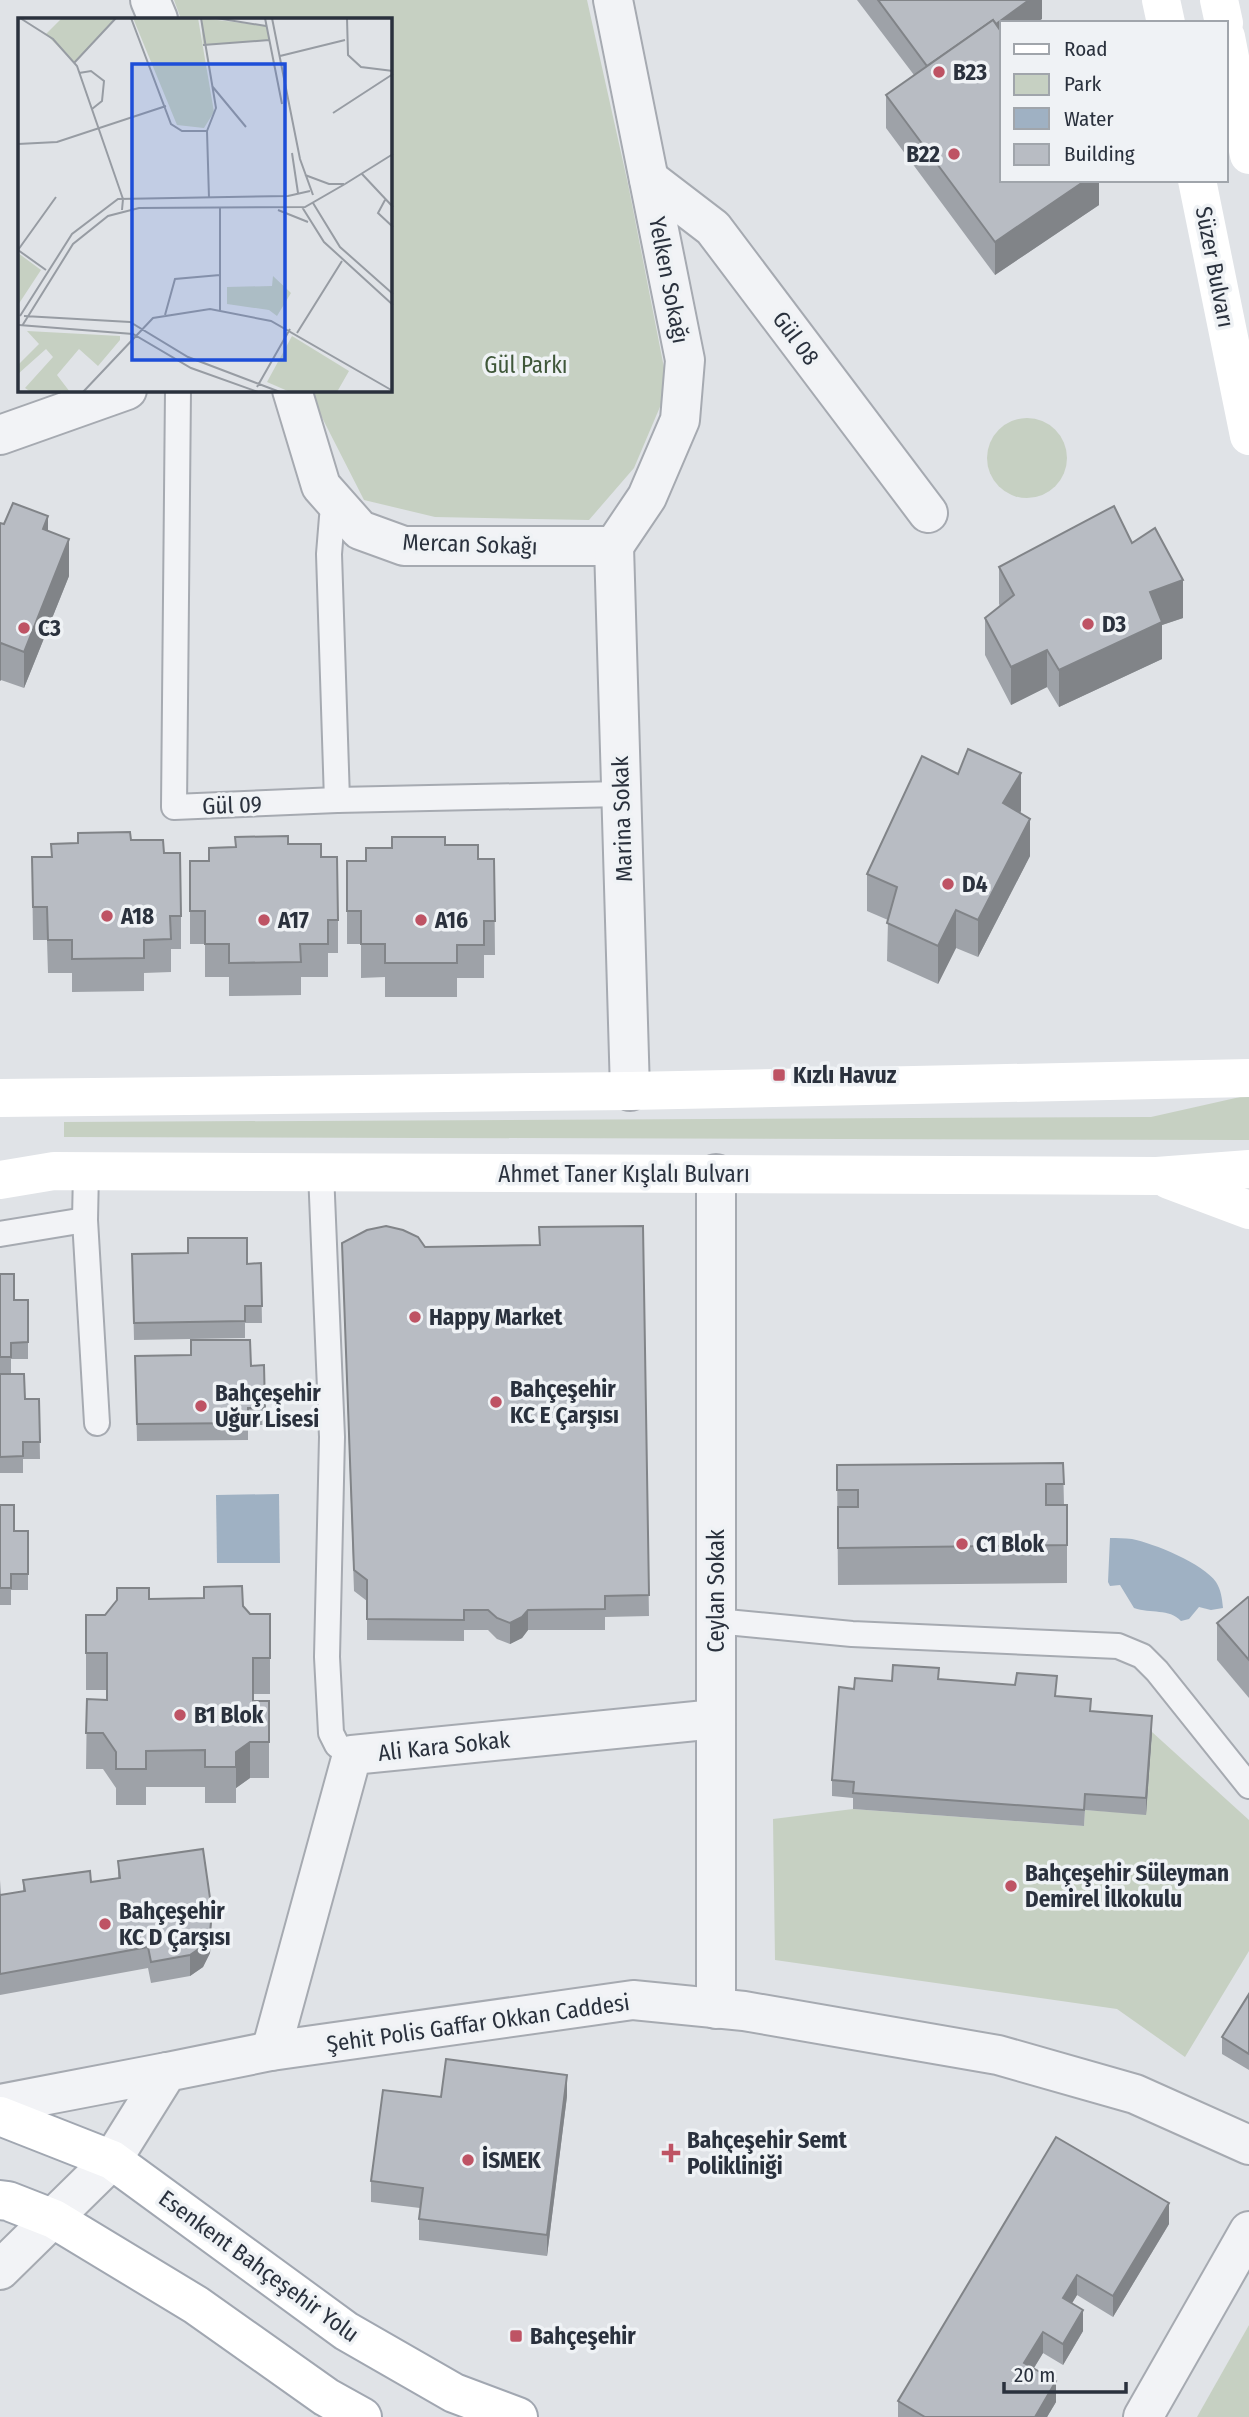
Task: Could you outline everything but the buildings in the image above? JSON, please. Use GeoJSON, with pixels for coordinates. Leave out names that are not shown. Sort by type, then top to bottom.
{"type":"FeatureCollection","features":[{"type":"Feature","properties":{"kind":"main road"},"geometry":{"type":"LineString","coordinates":[[1161,0],[1166,21]]}},
{"type":"Feature","properties":{"kind":"main road"},"geometry":{"type":"LineString","coordinates":[[1219,0],[1223,21]]}},
{"type":"Feature","properties":{"kind":"main road"},"geometry":{"type":"LineString","coordinates":[[1228,47],[1249,155]]}},
{"type":"Feature","properties":{"kind":"main road","name":"Süzer Bulvarı"},"geometry":{"type":"LineString","coordinates":[[1197,182],[1249,436]]}},
{"type":"Feature","properties":{"kind":"main road"},"geometry":{"type":"LineString","coordinates":[[0,1098],[631,1091],[1231,1078],[1249,1052]]}},
{"type":"Feature","properties":{"kind":"main road","name":"Ahmet Taner Kışlalı Bulvarı"},"geometry":{"type":"LineString","coordinates":[[0,1180],[54,1171],[1157,1176],[1249,1169]]}},
{"type":"Feature","properties":{"kind":"main road"},"geometry":{"type":"LineString","coordinates":[[1157,1176],[1249,1210]]}},
{"type":"Feature","properties":{"kind":"main road","name":"Esenkent Bahçeşehir Yolu"},"geometry":{"type":"LineString","coordinates":[[0,2116],[112,2160],[346,2331],[454,2393],[518,2417]]}},
{"type":"Feature","properties":{"kind":"main road"},"geometry":{"type":"LineString","coordinates":[[0,2200],[54,2219],[195,2305],[326,2397],[362,2417]]}},
{"type":"Feature","properties":{"kind":"street"},"geometry":{"type":"LineString","coordinates":[[150,0],[158,18]]}},
{"type":"Feature","properties":{"kind":"street","name":"Yelken Sokağı"},"geometry":{"type":"LineString","coordinates":[[613,0],[685,360],[680,420],[647,497],[614,546]]}},
{"type":"Feature","properties":{"kind":"street","name":"Gül 08"},"geometry":{"type":"LineString","coordinates":[[649,179],[713,228],[928,513]]}},
{"type":"Feature","properties":{"kind":"street"},"geometry":{"type":"LineString","coordinates":[[0,435],[121,392]]}},
{"type":"Feature","properties":{"kind":"street","name":"Mercan Sokağı"},"geometry":{"type":"LineString","coordinates":[[293,392],[321,486],[360,530],[404,546],[614,546]]}},
{"type":"Feature","properties":{"kind":"street","name":"Marina Sokak"},"geometry":{"type":"LineString","coordinates":[[614,546],[631,1091]]}},
{"type":"Feature","properties":{"kind":"street","name":"Ceylan Sokak"},"geometry":{"type":"LineString","coordinates":[[716,1174],[716,2009]]}},
{"type":"Feature","properties":{"kind":"street","name":"Ali Kara Sokak"},"geometry":{"type":"LineString","coordinates":[[271,2051],[352,1755],[716,1719]]}},
{"type":"Feature","properties":{"kind":"street","name":"Şehit Polis Gaffar Okkan Caddesi"},"geometry":{"type":"LineString","coordinates":[[0,2104],[271,2051],[633,2000],[744,2011],[998,2055],[1135,2094],[1249,2145]]}},
{"type":"Feature","properties":{"kind":"street"},"geometry":{"type":"LineString","coordinates":[[0,2270],[112,2160],[167,2072]]}},
{"type":"Feature","properties":{"kind":"street"},"geometry":{"type":"LineString","coordinates":[[1143,2417],[1249,2231]]}},
{"type":"Feature","properties":{"kind":"lane","name":"Gül 09"},"geometry":{"type":"LineString","coordinates":[[178,392],[174,807],[337,800],[622,794]]}},
{"type":"Feature","properties":{"kind":"lane"},"geometry":{"type":"LineString","coordinates":[[337,504],[332,517],[329,554],[337,800]]}},
{"type":"Feature","properties":{"kind":"lane"},"geometry":{"type":"LineString","coordinates":[[86,1171],[85,1220],[97,1423]]}},
{"type":"Feature","properties":{"kind":"lane"},"geometry":{"type":"LineString","coordinates":[[321,1172],[332,1437],[327,1657],[331,1733],[337,1745],[352,1755]]}},
{"type":"Feature","properties":{"kind":"lane"},"geometry":{"type":"LineString","coordinates":[[0,1234],[85,1220]]}},
{"type":"Feature","properties":{"kind":"lane"},"geometry":{"type":"LineString","coordinates":[[716,1621],[852,1634],[1118,1646],[1142,1656],[1157,1671],[1249,1786]]}},
{"type":"Feature","properties":{"kind":"green space","name":"Gül Parkı"},"geometry":{"type":"Polygon","coordinates":[[[174,0],[587,0],[628,184],[668,388],[634,468],[589,520],[435,517],[364,500],[309,392],[392,392],[392,18],[181,18],[174,0]]]}},
{"type":"Feature","properties":{"kind":"green space"},"geometry":{"type":"Polygon","coordinates":[[[1027,418],[1042,421],[1055,430],[1064,443],[1067,458],[1064,473],[1055,486],[1042,495],[1027,498],[1012,495],[999,486],[990,473],[987,458],[990,443],[999,430],[1012,421],[1027,418]]]}},
{"type":"Feature","properties":{"kind":"green space"},"geometry":{"type":"Polygon","coordinates":[[[1249,1095],[1249,1140],[64,1137],[64,1122],[1151,1117],[1249,1095]]]}},
{"type":"Feature","properties":{"kind":"green space","name":"Bahçeşehir Süleyman Demirel İlkokulu"},"geometry":{"type":"Polygon","coordinates":[[[1152,1732],[1249,1820],[1249,1951],[1185,2057],[1117,2009],[775,1960],[773,1819],[853,1809],[1084,1826],[1085,1810],[1146,1814],[1152,1732]]]}},
{"type":"Feature","properties":{"kind":"green space"},"geometry":{"type":"Polygon","coordinates":[[[1249,2325],[1249,2417],[1197,2417],[1249,2325]]]}},
{"type":"Feature","properties":{"kind":"water"},"geometry":{"type":"Polygon","coordinates":[[[279,1494],[280,1563],[217,1563],[216,1495],[279,1494]]]}},
{"type":"Feature","properties":{"kind":"water"},"geometry":{"type":"Polygon","coordinates":[[[1110,1538],[1132,1539],[1152,1545],[1201,1568],[1218,1585],[1223,1608],[1211,1610],[1199,1607],[1189,1619],[1181,1621],[1171,1614],[1134,1608],[1120,1585],[1110,1586],[1108,1582],[1110,1538]]]}},
{"type":"Feature","properties":{"kind":"place","name":"B23"},"geometry":{"type":"Point","coordinates":[939,72]}},
{"type":"Feature","properties":{"kind":"place","name":"B22"},"geometry":{"type":"Point","coordinates":[954,154]}},
{"type":"Feature","properties":{"kind":"place","name":"D3"},"geometry":{"type":"Point","coordinates":[1088,624]}},
{"type":"Feature","properties":{"kind":"place","name":"C3"},"geometry":{"type":"Point","coordinates":[24,628]}},
{"type":"Feature","properties":{"kind":"place","name":"D4"},"geometry":{"type":"Point","coordinates":[948,884]}},
{"type":"Feature","properties":{"kind":"place","name":"A18"},"geometry":{"type":"Point","coordinates":[107,916]}},
{"type":"Feature","properties":{"kind":"place","name":"A17"},"geometry":{"type":"Point","coordinates":[264,920]}},
{"type":"Feature","properties":{"kind":"place","name":"A16"},"geometry":{"type":"Point","coordinates":[421,920]}},
{"type":"Feature","properties":{"kind":"place","name":"Kızlı Havuz"},"geometry":{"type":"Point","coordinates":[779,1075]}},
{"type":"Feature","properties":{"kind":"place","name":"Happy Market"},"geometry":{"type":"Point","coordinates":[415,1317]}},
{"type":"Feature","properties":{"kind":"place","name":"Bahçeşehir KC E Çarşısı"},"geometry":{"type":"Point","coordinates":[496,1402]}},
{"type":"Feature","properties":{"kind":"place","name":"Bahçeşehir Uğur Lisesi"},"geometry":{"type":"Point","coordinates":[201,1406]}},
{"type":"Feature","properties":{"kind":"place","name":"C1 Blok"},"geometry":{"type":"Point","coordinates":[962,1544]}},
{"type":"Feature","properties":{"kind":"place","name":"B1 Blok"},"geometry":{"type":"Point","coordinates":[180,1715]}},
{"type":"Feature","properties":{"kind":"place","name":"Bahçeşehir Süleyman Demirel İlkokulu"},"geometry":{"type":"Point","coordinates":[1011,1886]}},
{"type":"Feature","properties":{"kind":"place","name":"Bahçeşehir KC D Çarşısı"},"geometry":{"type":"Point","coordinates":[105,1924]}},
{"type":"Feature","properties":{"kind":"place","name":"Bahçeşehir Semt Polikliniği"},"geometry":{"type":"Point","coordinates":[671,2153]}},
{"type":"Feature","properties":{"kind":"place","name":"İSMEK"},"geometry":{"type":"Point","coordinates":[468,2160]}},
{"type":"Feature","properties":{"kind":"place","name":"Bahçeşehir"},"geometry":{"type":"Point","coordinates":[516,2336]}}]}
